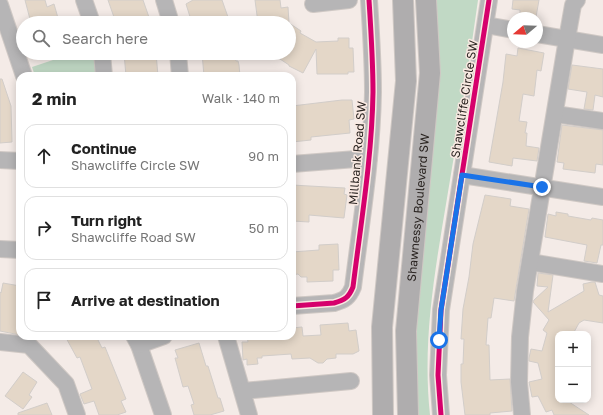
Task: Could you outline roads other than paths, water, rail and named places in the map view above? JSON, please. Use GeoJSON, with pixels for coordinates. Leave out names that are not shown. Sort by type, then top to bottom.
{"type":"FeatureCollection","features":[{"type":"Feature","properties":{"kind":"main road","name":"Shawnessy Boulevard SW"},"geometry":{"type":"LineString","coordinates":[[383,415],[382,327],[406,81],[403,0]]}},
{"type":"Feature","properties":{"kind":"main road","name":"Shawnessy Boulevard SW"},"geometry":{"type":"LineString","coordinates":[[408,415],[406,331],[430,73],[426,0]]}},
{"type":"Feature","properties":{"kind":"street"},"geometry":{"type":"LineString","coordinates":[[84,0],[90,16]]}},
{"type":"Feature","properties":{"kind":"street"},"geometry":{"type":"LineString","coordinates":[[164,0],[169,16]]}},
{"type":"Feature","properties":{"kind":"street"},"geometry":{"type":"LineString","coordinates":[[313,4],[349,0]]}},
{"type":"Feature","properties":{"kind":"street","name":"Millbank Road SW"},"geometry":{"type":"LineString","coordinates":[[296,306],[334,303],[346,299],[353,287],[369,158],[373,93],[369,0]]}},
{"type":"Feature","properties":{"kind":"street","name":"Shawcliffe Circle SW"},"geometry":{"type":"LineString","coordinates":[[441,415],[438,375],[441,310],[489,0]]}},
{"type":"Feature","properties":{"kind":"street"},"geometry":{"type":"LineString","coordinates":[[522,415],[519,382],[520,337],[530,262],[567,39],[573,5],[577,0]]}},
{"type":"Feature","properties":{"kind":"street"},"geometry":{"type":"LineString","coordinates":[[0,5],[16,52]]}},
{"type":"Feature","properties":{"kind":"street"},"geometry":{"type":"LineString","coordinates":[[486,25],[507,29]]}},
{"type":"Feature","properties":{"kind":"street"},"geometry":{"type":"LineString","coordinates":[[543,35],[603,45]]}},
{"type":"Feature","properties":{"kind":"street"},"geometry":{"type":"LineString","coordinates":[[19,60],[23,72]]}},
{"type":"Feature","properties":{"kind":"street"},"geometry":{"type":"LineString","coordinates":[[103,60],[104,72]]}},
{"type":"Feature","properties":{"kind":"street"},"geometry":{"type":"LineString","coordinates":[[179,60],[180,72]]}},
{"type":"Feature","properties":{"kind":"street"},"geometry":{"type":"LineString","coordinates":[[555,114],[603,121]]}},
{"type":"Feature","properties":{"kind":"street"},"geometry":{"type":"LineString","coordinates":[[296,164],[369,158]]}},
{"type":"Feature","properties":{"kind":"street"},"geometry":{"type":"LineString","coordinates":[[0,160],[16,161]]}},
{"type":"Feature","properties":{"kind":"street"},"geometry":{"type":"LineString","coordinates":[[462,175],[603,197]]}},
{"type":"Feature","properties":{"kind":"street"},"geometry":{"type":"LineString","coordinates":[[0,249],[16,246]]}},
{"type":"Feature","properties":{"kind":"street"},"geometry":{"type":"LineString","coordinates":[[530,262],[603,274]]}},
{"type":"Feature","properties":{"kind":"street"},"geometry":{"type":"LineString","coordinates":[[227,340],[249,415]]}},
{"type":"Feature","properties":{"kind":"street"},"geometry":{"type":"LineString","coordinates":[[137,341],[163,415]]}},
{"type":"Feature","properties":{"kind":"street"},"geometry":{"type":"LineString","coordinates":[[0,342],[29,345],[66,384],[77,415]]}},
{"type":"Feature","properties":{"kind":"street"},"geometry":{"type":"LineString","coordinates":[[243,391],[351,381]]}}]}
